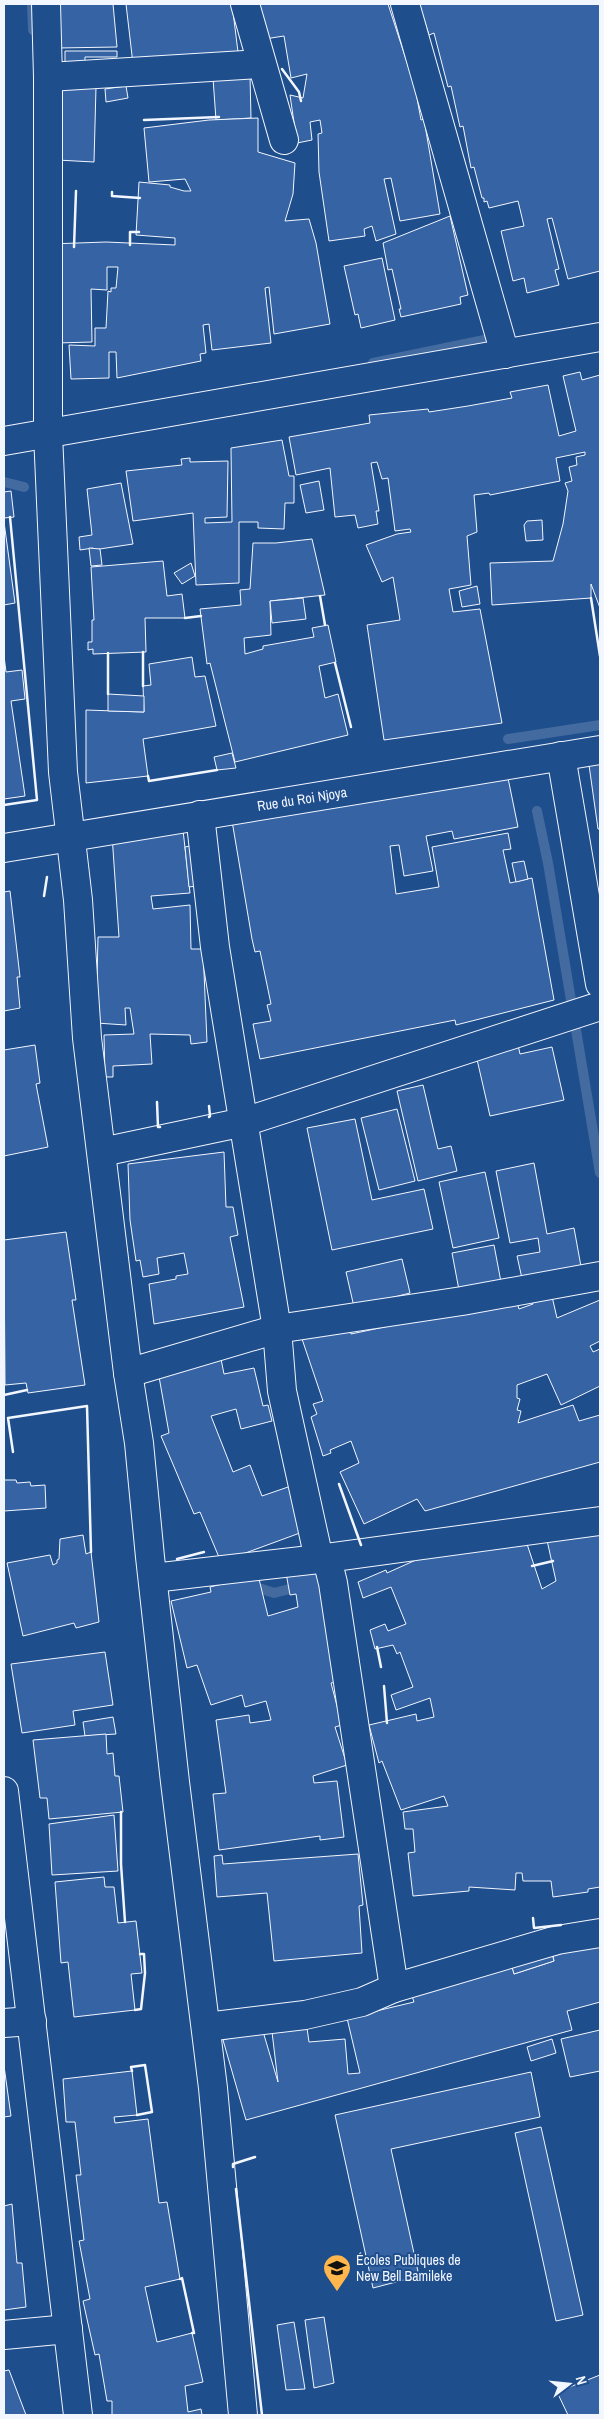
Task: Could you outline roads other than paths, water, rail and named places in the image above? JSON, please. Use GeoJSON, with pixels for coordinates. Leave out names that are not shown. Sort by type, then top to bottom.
{"type":"FeatureCollection","features":[{"type":"Feature","properties":{"kind":"street"},"geometry":{"type":"LineString","coordinates":[[46,4],[48,77],[48,434],[62,772],[78,900],[87,1038],[128,1373],[139,1443],[206,2027],[243,2415]]}},
{"type":"Feature","properties":{"kind":"street"},"geometry":{"type":"LineString","coordinates":[[245,4],[284,140]]}},
{"type":"Feature","properties":{"kind":"street"},"geometry":{"type":"LineString","coordinates":[[405,4],[505,354]]}},
{"type":"Feature","properties":{"kind":"street"},"geometry":{"type":"LineString","coordinates":[[48,77],[261,64]]}},
{"type":"Feature","properties":{"kind":"street"},"geometry":{"type":"LineString","coordinates":[[4,441],[600,337]]}},
{"type":"Feature","properties":{"kind":"street","name":"Rue du Roi Njoya"},"geometry":{"type":"LineString","coordinates":[[4,848],[600,750]]}},
{"type":"Feature","properties":{"kind":"street"},"geometry":{"type":"LineString","coordinates":[[561,756],[600,984]]}},
{"type":"Feature","properties":{"kind":"street"},"geometry":{"type":"LineString","coordinates":[[200,815],[215,947],[277,1329],[282,1391],[319,1559],[328,1564],[333,1582],[394,1988]]}},
{"type":"Feature","properties":{"kind":"street"},"geometry":{"type":"LineString","coordinates":[[102,1152],[244,1122],[600,1006]]}},
{"type":"Feature","properties":{"kind":"street"},"geometry":{"type":"LineString","coordinates":[[128,1373],[277,1329],[462,1301],[600,1276]]}},
{"type":"Feature","properties":{"kind":"street"},"geometry":{"type":"LineString","coordinates":[[153,1578],[319,1559],[600,1521]]}},
{"type":"Feature","properties":{"kind":"street"},"geometry":{"type":"LineString","coordinates":[[4,1791],[78,2415]]}},
{"type":"Feature","properties":{"kind":"street"},"geometry":{"type":"LineString","coordinates":[[206,2027],[305,2015],[362,2002],[394,1988],[557,1940],[600,1933]]}},
{"type":"Feature","properties":{"kind":"street"},"geometry":{"type":"LineString","coordinates":[[4,2023],[32,2021]]}},
{"type":"Feature","properties":{"kind":"street"},"geometry":{"type":"LineString","coordinates":[[4,2335],[68,2329]]}},
{"type":"Feature","properties":{"kind":"waterway"},"geometry":{"type":"LineString","coordinates":[[32,4],[33,30]]}},
{"type":"Feature","properties":{"kind":"waterway"},"geometry":{"type":"LineString","coordinates":[[373,363],[494,338]]}},
{"type":"Feature","properties":{"kind":"waterway"},"geometry":{"type":"LineString","coordinates":[[4,482],[24,487]]}},
{"type":"Feature","properties":{"kind":"waterway"},"geometry":{"type":"LineString","coordinates":[[508,739],[600,725]]}},
{"type":"Feature","properties":{"kind":"waterway"},"geometry":{"type":"LineString","coordinates":[[537,811],[548,863],[600,1173]]}},
{"type":"Feature","properties":{"kind":"waterway"},"geometry":{"type":"LineString","coordinates":[[257,1590],[262,1589],[274,1593],[301,1586]]}},
{"type":"Feature","properties":{"kind":"place","name":"Écoles Publiques de New Bell Bamileke"},"geometry":{"type":"Point","coordinates":[337,2292]}}]}
